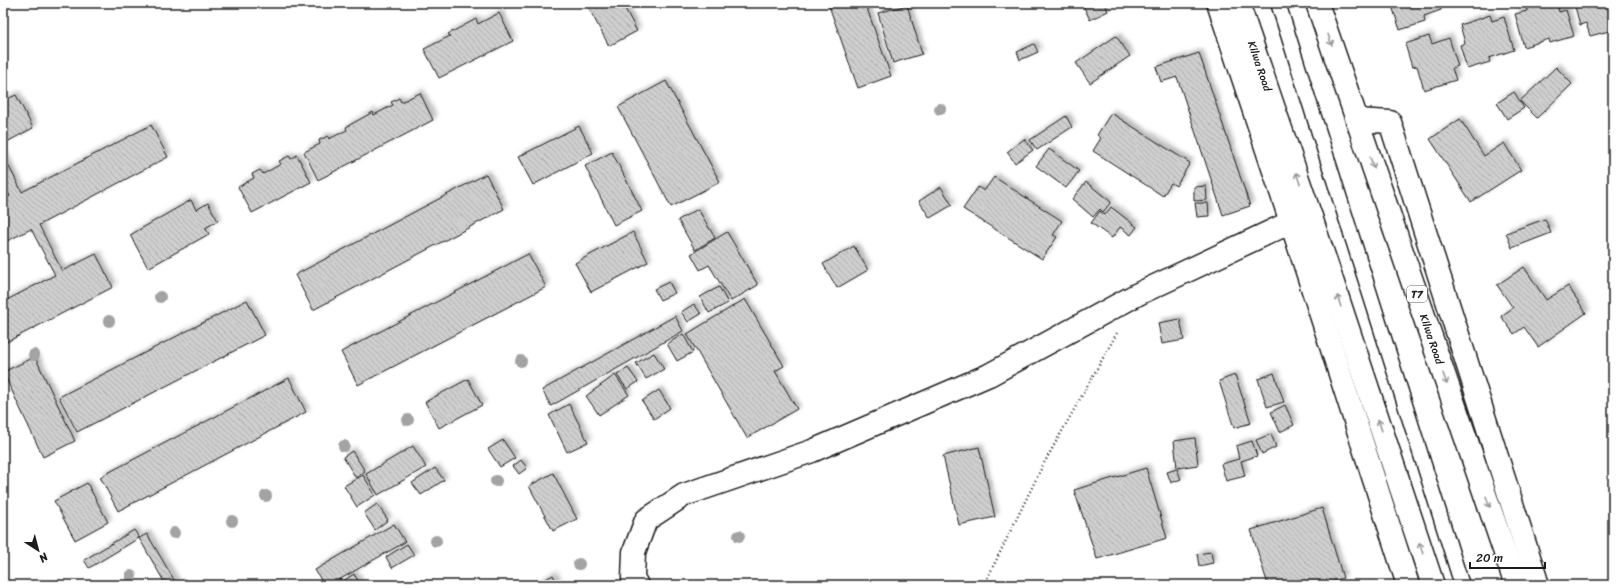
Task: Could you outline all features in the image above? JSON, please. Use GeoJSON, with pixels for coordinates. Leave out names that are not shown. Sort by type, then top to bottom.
{"type":"FeatureCollection","features":[{"type":"Feature","properties":{"kind":"main road"},"geometry":{"type":"LineString","coordinates":[[1218,3],[1291,222],[1408,585]]}},
{"type":"Feature","properties":{"kind":"main road","name":"Kilwa Road"},"geometry":{"type":"LineString","coordinates":[[1238,3],[1312,217],[1434,585]]}},
{"type":"Feature","properties":{"kind":"main road","name":"Kilwa Road"},"geometry":{"type":"LineString","coordinates":[[1317,3],[1516,585]]}},
{"type":"Feature","properties":{"kind":"main road"},"geometry":{"type":"LineString","coordinates":[[1357,120],[1390,122],[1538,585]]}},
{"type":"Feature","properties":{"kind":"main road"},"geometry":{"type":"LineString","coordinates":[[637,585],[633,578],[634,552],[646,520],[684,495],[812,451],[989,375],[1138,294],[1291,222],[1312,217]]}},
{"type":"Feature","properties":{"kind":"lane"},"geometry":{"type":"LineString","coordinates":[[1278,3],[1462,585]]}},
{"type":"Feature","properties":{"kind":"path"},"geometry":{"type":"LineString","coordinates":[[984,585],[1043,465],[1119,328]]}},
{"type":"Feature","properties":{"kind":"building"},"geometry":{"type":"Polygon","coordinates":[[[586,3],[622,3],[637,31],[609,46],[586,3]]]}},
{"type":"Feature","properties":{"kind":"building"},"geometry":{"type":"Polygon","coordinates":[[[828,3],[865,3],[891,76],[858,88],[828,3]]]}},
{"type":"Feature","properties":{"kind":"building"},"geometry":{"type":"Polygon","coordinates":[[[1082,3],[1104,3],[1108,11],[1090,20],[1082,3]]]}},
{"type":"Feature","properties":{"kind":"building"},"geometry":{"type":"Polygon","coordinates":[[[1396,3],[1439,3],[1441,10],[1424,16],[1425,22],[1400,30],[1392,6],[1396,5],[1396,3]]]}},
{"type":"Feature","properties":{"kind":"building"},"geometry":{"type":"Polygon","coordinates":[[[1557,3],[1559,12],[1566,10],[1574,36],[1550,43],[1549,39],[1524,47],[1515,14],[1527,11],[1526,4],[1557,3]]]}},
{"type":"Feature","properties":{"kind":"building"},"geometry":{"type":"Polygon","coordinates":[[[1574,3],[1613,3],[1613,30],[1590,36],[1586,23],[1580,25],[1574,3]]]}},
{"type":"Feature","properties":{"kind":"building"},"geometry":{"type":"Polygon","coordinates":[[[907,5],[922,54],[893,63],[878,13],[907,5]]]}},
{"type":"Feature","properties":{"kind":"building"},"geometry":{"type":"Polygon","coordinates":[[[499,13],[513,41],[439,78],[424,49],[450,36],[448,34],[476,19],[478,24],[499,13]]]}},
{"type":"Feature","properties":{"kind":"building"},"geometry":{"type":"Polygon","coordinates":[[[1490,15],[1492,21],[1504,17],[1514,50],[1489,58],[1490,62],[1467,69],[1460,45],[1465,43],[1460,25],[1490,15]]]}},
{"type":"Feature","properties":{"kind":"building"},"geometry":{"type":"Polygon","coordinates":[[[1116,36],[1130,56],[1090,83],[1076,63],[1116,36]]]}},
{"type":"Feature","properties":{"kind":"building"},"geometry":{"type":"Polygon","coordinates":[[[1429,36],[1432,44],[1449,38],[1458,66],[1452,68],[1456,80],[1424,90],[1417,66],[1412,67],[1405,44],[1429,36]]]}},
{"type":"Feature","properties":{"kind":"building"},"geometry":{"type":"Polygon","coordinates":[[[1034,44],[1038,52],[1020,60],[1017,52],[1034,44]]]}},
{"type":"Feature","properties":{"kind":"building"},"geometry":{"type":"Polygon","coordinates":[[[1199,53],[1250,206],[1223,215],[1177,77],[1161,82],[1156,67],[1199,53]]]}},
{"type":"Feature","properties":{"kind":"building"},"geometry":{"type":"Polygon","coordinates":[[[1556,67],[1572,84],[1537,118],[1520,101],[1556,67]]]}},
{"type":"Feature","properties":{"kind":"building"},"geometry":{"type":"Polygon","coordinates":[[[666,81],[720,182],[671,207],[618,107],[666,81]]]}},
{"type":"Feature","properties":{"kind":"building"},"geometry":{"type":"Polygon","coordinates":[[[1514,92],[1524,108],[1507,119],[1497,103],[1514,92]]]}},
{"type":"Feature","properties":{"kind":"building"},"geometry":{"type":"Polygon","coordinates":[[[420,93],[433,120],[318,180],[304,152],[320,144],[319,140],[328,136],[329,139],[347,130],[346,127],[373,112],[374,115],[393,105],[391,102],[399,98],[401,102],[420,93]]]}},
{"type":"Feature","properties":{"kind":"building"},"geometry":{"type":"Polygon","coordinates":[[[16,95],[33,128],[3,144],[3,101],[16,95]]]}},
{"type":"Feature","properties":{"kind":"building"},"geometry":{"type":"Polygon","coordinates":[[[1111,113],[1190,163],[1176,186],[1171,183],[1163,196],[1093,151],[1101,138],[1097,135],[1111,113]]]}},
{"type":"Feature","properties":{"kind":"building"},"geometry":{"type":"Polygon","coordinates":[[[1066,116],[1072,127],[1037,150],[1030,140],[1066,116]]]}},
{"type":"Feature","properties":{"kind":"building"},"geometry":{"type":"Polygon","coordinates":[[[1460,119],[1484,156],[1504,143],[1521,170],[1471,202],[1430,139],[1460,119]]]}},
{"type":"Feature","properties":{"kind":"building"},"geometry":{"type":"Polygon","coordinates":[[[151,125],[168,157],[39,225],[62,271],[96,254],[113,287],[3,344],[3,302],[55,275],[31,229],[3,243],[3,200],[10,196],[3,183],[3,155],[22,192],[151,125]]]}},
{"type":"Feature","properties":{"kind":"building"},"geometry":{"type":"Polygon","coordinates":[[[579,126],[593,153],[533,185],[518,157],[579,126]]]}},
{"type":"Feature","properties":{"kind":"building"},"geometry":{"type":"Polygon","coordinates":[[[1024,139],[1033,150],[1015,163],[1007,152],[1024,139]]]}},
{"type":"Feature","properties":{"kind":"building"},"geometry":{"type":"Polygon","coordinates":[[[1049,149],[1079,171],[1066,188],[1036,166],[1049,149]]]}},
{"type":"Feature","properties":{"kind":"building"},"geometry":{"type":"Polygon","coordinates":[[[612,152],[642,211],[614,225],[585,166],[612,152]]]}},
{"type":"Feature","properties":{"kind":"building"},"geometry":{"type":"Polygon","coordinates":[[[297,155],[311,182],[252,213],[238,187],[254,178],[252,174],[260,170],[263,174],[281,164],[279,161],[289,156],[291,159],[297,155]]]}},
{"type":"Feature","properties":{"kind":"building"},"geometry":{"type":"Polygon","coordinates":[[[486,174],[504,209],[313,310],[295,275],[486,174]]]}},
{"type":"Feature","properties":{"kind":"building"},"geometry":{"type":"Polygon","coordinates":[[[994,177],[1062,221],[1053,235],[1057,237],[1042,259],[963,209],[978,187],[984,191],[994,177]]]}},
{"type":"Feature","properties":{"kind":"building"},"geometry":{"type":"Polygon","coordinates":[[[1086,182],[1111,202],[1103,212],[1100,209],[1093,217],[1072,199],[1086,182]]]}},
{"type":"Feature","properties":{"kind":"building"},"geometry":{"type":"Polygon","coordinates":[[[1206,186],[1207,200],[1194,201],[1194,187],[1206,186]]]}},
{"type":"Feature","properties":{"kind":"building"},"geometry":{"type":"Polygon","coordinates":[[[941,187],[952,205],[930,218],[919,201],[941,187]]]}},
{"type":"Feature","properties":{"kind":"building"},"geometry":{"type":"Polygon","coordinates":[[[191,200],[196,210],[208,203],[218,221],[205,228],[209,234],[148,268],[130,235],[191,200]]]}},
{"type":"Feature","properties":{"kind":"building"},"geometry":{"type":"Polygon","coordinates":[[[1195,203],[1208,203],[1209,216],[1197,217],[1195,203]]]}},
{"type":"Feature","properties":{"kind":"building"},"geometry":{"type":"Polygon","coordinates":[[[1111,207],[1137,227],[1131,235],[1120,227],[1112,238],[1091,223],[1100,211],[1105,215],[1111,207]]]}},
{"type":"Feature","properties":{"kind":"building"},"geometry":{"type":"Polygon","coordinates":[[[698,209],[715,238],[695,250],[678,220],[698,209]]]}},
{"type":"Feature","properties":{"kind":"building"},"geometry":{"type":"Polygon","coordinates":[[[1545,219],[1551,233],[1512,248],[1506,233],[1545,219]]]}},
{"type":"Feature","properties":{"kind":"building"},"geometry":{"type":"Polygon","coordinates":[[[633,232],[648,262],[591,292],[575,263],[633,232]]]}},
{"type":"Feature","properties":{"kind":"building"},"geometry":{"type":"Polygon","coordinates":[[[727,232],[758,285],[731,301],[709,265],[700,270],[691,254],[727,232]]]}},
{"type":"Feature","properties":{"kind":"building"},"geometry":{"type":"Polygon","coordinates":[[[854,246],[868,270],[837,288],[823,264],[854,246]]]}},
{"type":"Feature","properties":{"kind":"building"},"geometry":{"type":"Polygon","coordinates":[[[528,254],[546,287],[358,385],[341,352],[528,254]]]}},
{"type":"Feature","properties":{"kind":"building"},"geometry":{"type":"Polygon","coordinates":[[[1524,267],[1546,300],[1568,286],[1586,313],[1538,347],[1524,327],[1514,334],[1501,316],[1513,308],[1497,285],[1524,267]]]}},
{"type":"Feature","properties":{"kind":"building"},"geometry":{"type":"Polygon","coordinates":[[[669,282],[675,293],[660,300],[654,289],[669,282]]]}},
{"type":"Feature","properties":{"kind":"building"},"geometry":{"type":"Polygon","coordinates":[[[719,287],[728,303],[709,313],[700,297],[719,287]]]}},
{"type":"Feature","properties":{"kind":"building"},"geometry":{"type":"Polygon","coordinates":[[[745,299],[784,366],[775,371],[797,409],[747,438],[687,334],[745,299]]]}},
{"type":"Feature","properties":{"kind":"building"},"geometry":{"type":"Polygon","coordinates":[[[247,300],[265,335],[77,432],[59,397],[247,300]]]}},
{"type":"Feature","properties":{"kind":"building"},"geometry":{"type":"Polygon","coordinates":[[[694,304],[701,314],[688,322],[681,312],[694,304]]]}},
{"type":"Feature","properties":{"kind":"building"},"geometry":{"type":"Polygon","coordinates":[[[1613,314],[1613,330],[1609,329],[1613,314]]]}},
{"type":"Feature","properties":{"kind":"building"},"geometry":{"type":"Polygon","coordinates":[[[675,316],[683,331],[551,406],[542,390],[675,316]]]}},
{"type":"Feature","properties":{"kind":"building"},"geometry":{"type":"Polygon","coordinates":[[[1180,319],[1184,340],[1162,344],[1158,323],[1180,319]]]}},
{"type":"Feature","properties":{"kind":"building"},"geometry":{"type":"Polygon","coordinates":[[[683,334],[693,352],[677,361],[667,344],[683,334]]]}},
{"type":"Feature","properties":{"kind":"building"},"geometry":{"type":"Polygon","coordinates":[[[654,353],[664,369],[646,379],[636,363],[654,353]]]}},
{"type":"Feature","properties":{"kind":"building"},"geometry":{"type":"Polygon","coordinates":[[[35,357],[75,441],[43,457],[3,372],[35,357]]]}},
{"type":"Feature","properties":{"kind":"building"},"geometry":{"type":"Polygon","coordinates":[[[628,368],[638,382],[627,389],[617,375],[628,368]]]}},
{"type":"Feature","properties":{"kind":"building"},"geometry":{"type":"Polygon","coordinates":[[[1274,373],[1284,402],[1267,407],[1258,379],[1274,373]]]}},
{"type":"Feature","properties":{"kind":"building"},"geometry":{"type":"Polygon","coordinates":[[[615,375],[629,395],[599,415],[586,396],[615,375]]]}},
{"type":"Feature","properties":{"kind":"building"},"geometry":{"type":"Polygon","coordinates":[[[1235,375],[1251,423],[1234,428],[1219,381],[1235,375]]]}},
{"type":"Feature","properties":{"kind":"building"},"geometry":{"type":"Polygon","coordinates":[[[289,378],[306,412],[118,511],[100,477],[289,378]]]}},
{"type":"Feature","properties":{"kind":"building"},"geometry":{"type":"Polygon","coordinates":[[[468,379],[482,405],[439,428],[425,402],[468,379]]]}},
{"type":"Feature","properties":{"kind":"building"},"geometry":{"type":"Polygon","coordinates":[[[659,390],[670,408],[654,419],[642,401],[659,390]]]}},
{"type":"Feature","properties":{"kind":"building"},"geometry":{"type":"Polygon","coordinates":[[[569,404],[588,442],[567,452],[549,415],[569,404]]]}},
{"type":"Feature","properties":{"kind":"building"},"geometry":{"type":"Polygon","coordinates":[[[1285,405],[1294,425],[1280,432],[1271,412],[1285,405]]]}},
{"type":"Feature","properties":{"kind":"building"},"geometry":{"type":"Polygon","coordinates":[[[1271,434],[1276,447],[1262,454],[1256,440],[1271,434]]]}},
{"type":"Feature","properties":{"kind":"building"},"geometry":{"type":"Polygon","coordinates":[[[1195,438],[1198,465],[1177,468],[1174,441],[1195,438]]]}},
{"type":"Feature","properties":{"kind":"building"},"geometry":{"type":"Polygon","coordinates":[[[503,440],[515,458],[500,467],[488,449],[503,440]]]}},
{"type":"Feature","properties":{"kind":"building"},"geometry":{"type":"Polygon","coordinates":[[[1252,441],[1257,456],[1241,461],[1245,476],[1226,481],[1221,464],[1239,459],[1236,446],[1252,441]]]}},
{"type":"Feature","properties":{"kind":"building"},"geometry":{"type":"Polygon","coordinates":[[[413,446],[426,467],[378,495],[366,474],[413,446]]]}},
{"type":"Feature","properties":{"kind":"building"},"geometry":{"type":"Polygon","coordinates":[[[979,447],[995,517],[959,525],[943,456],[979,447]]]}},
{"type":"Feature","properties":{"kind":"building"},"geometry":{"type":"Polygon","coordinates":[[[352,451],[365,471],[356,478],[343,457],[352,451]]]}},
{"type":"Feature","properties":{"kind":"building"},"geometry":{"type":"Polygon","coordinates":[[[521,460],[527,468],[519,474],[513,466],[521,460]]]}},
{"type":"Feature","properties":{"kind":"building"},"geometry":{"type":"Polygon","coordinates":[[[435,468],[444,480],[421,495],[412,483],[435,468]]]}},
{"type":"Feature","properties":{"kind":"building"},"geometry":{"type":"Polygon","coordinates":[[[1146,468],[1167,538],[1097,559],[1074,490],[1146,468]]]}},
{"type":"Feature","properties":{"kind":"building"},"geometry":{"type":"Polygon","coordinates":[[[1177,469],[1181,479],[1171,483],[1167,472],[1177,469]]]}},
{"type":"Feature","properties":{"kind":"building"},"geometry":{"type":"Polygon","coordinates":[[[553,473],[577,519],[553,531],[529,486],[553,473]]]}},
{"type":"Feature","properties":{"kind":"building"},"geometry":{"type":"Polygon","coordinates":[[[363,475],[375,495],[357,507],[344,486],[363,475]]]}},
{"type":"Feature","properties":{"kind":"building"},"geometry":{"type":"Polygon","coordinates":[[[87,483],[108,522],[75,540],[54,501],[87,483]]]}},
{"type":"Feature","properties":{"kind":"building"},"geometry":{"type":"Polygon","coordinates":[[[377,504],[388,520],[375,530],[364,513],[377,504]]]}},
{"type":"Feature","properties":{"kind":"building"},"geometry":{"type":"Polygon","coordinates":[[[1322,508],[1343,578],[1321,585],[1268,585],[1251,530],[1322,508]]]}},
{"type":"Feature","properties":{"kind":"building"},"geometry":{"type":"Polygon","coordinates":[[[394,524],[405,542],[330,585],[324,585],[315,570],[394,524]]]}},
{"type":"Feature","properties":{"kind":"building"},"geometry":{"type":"Polygon","coordinates":[[[134,530],[139,538],[89,568],[84,560],[134,530]]]}},
{"type":"Feature","properties":{"kind":"building"},"geometry":{"type":"Polygon","coordinates":[[[147,534],[177,585],[166,585],[139,538],[147,534]]]}},
{"type":"Feature","properties":{"kind":"building"},"geometry":{"type":"Polygon","coordinates":[[[407,544],[414,555],[392,568],[386,557],[407,544]]]}},
{"type":"Feature","properties":{"kind":"building"},"geometry":{"type":"Polygon","coordinates":[[[1211,552],[1213,563],[1199,566],[1197,554],[1211,552]]]}},
{"type":"Feature","properties":{"kind":"building"},"geometry":{"type":"Polygon","coordinates":[[[354,574],[360,584],[345,585],[343,581],[354,574]]]}},
{"type":"Feature","properties":{"kind":"building"},"geometry":{"type":"Polygon","coordinates":[[[553,575],[558,585],[535,585],[553,575]]]}}]}
